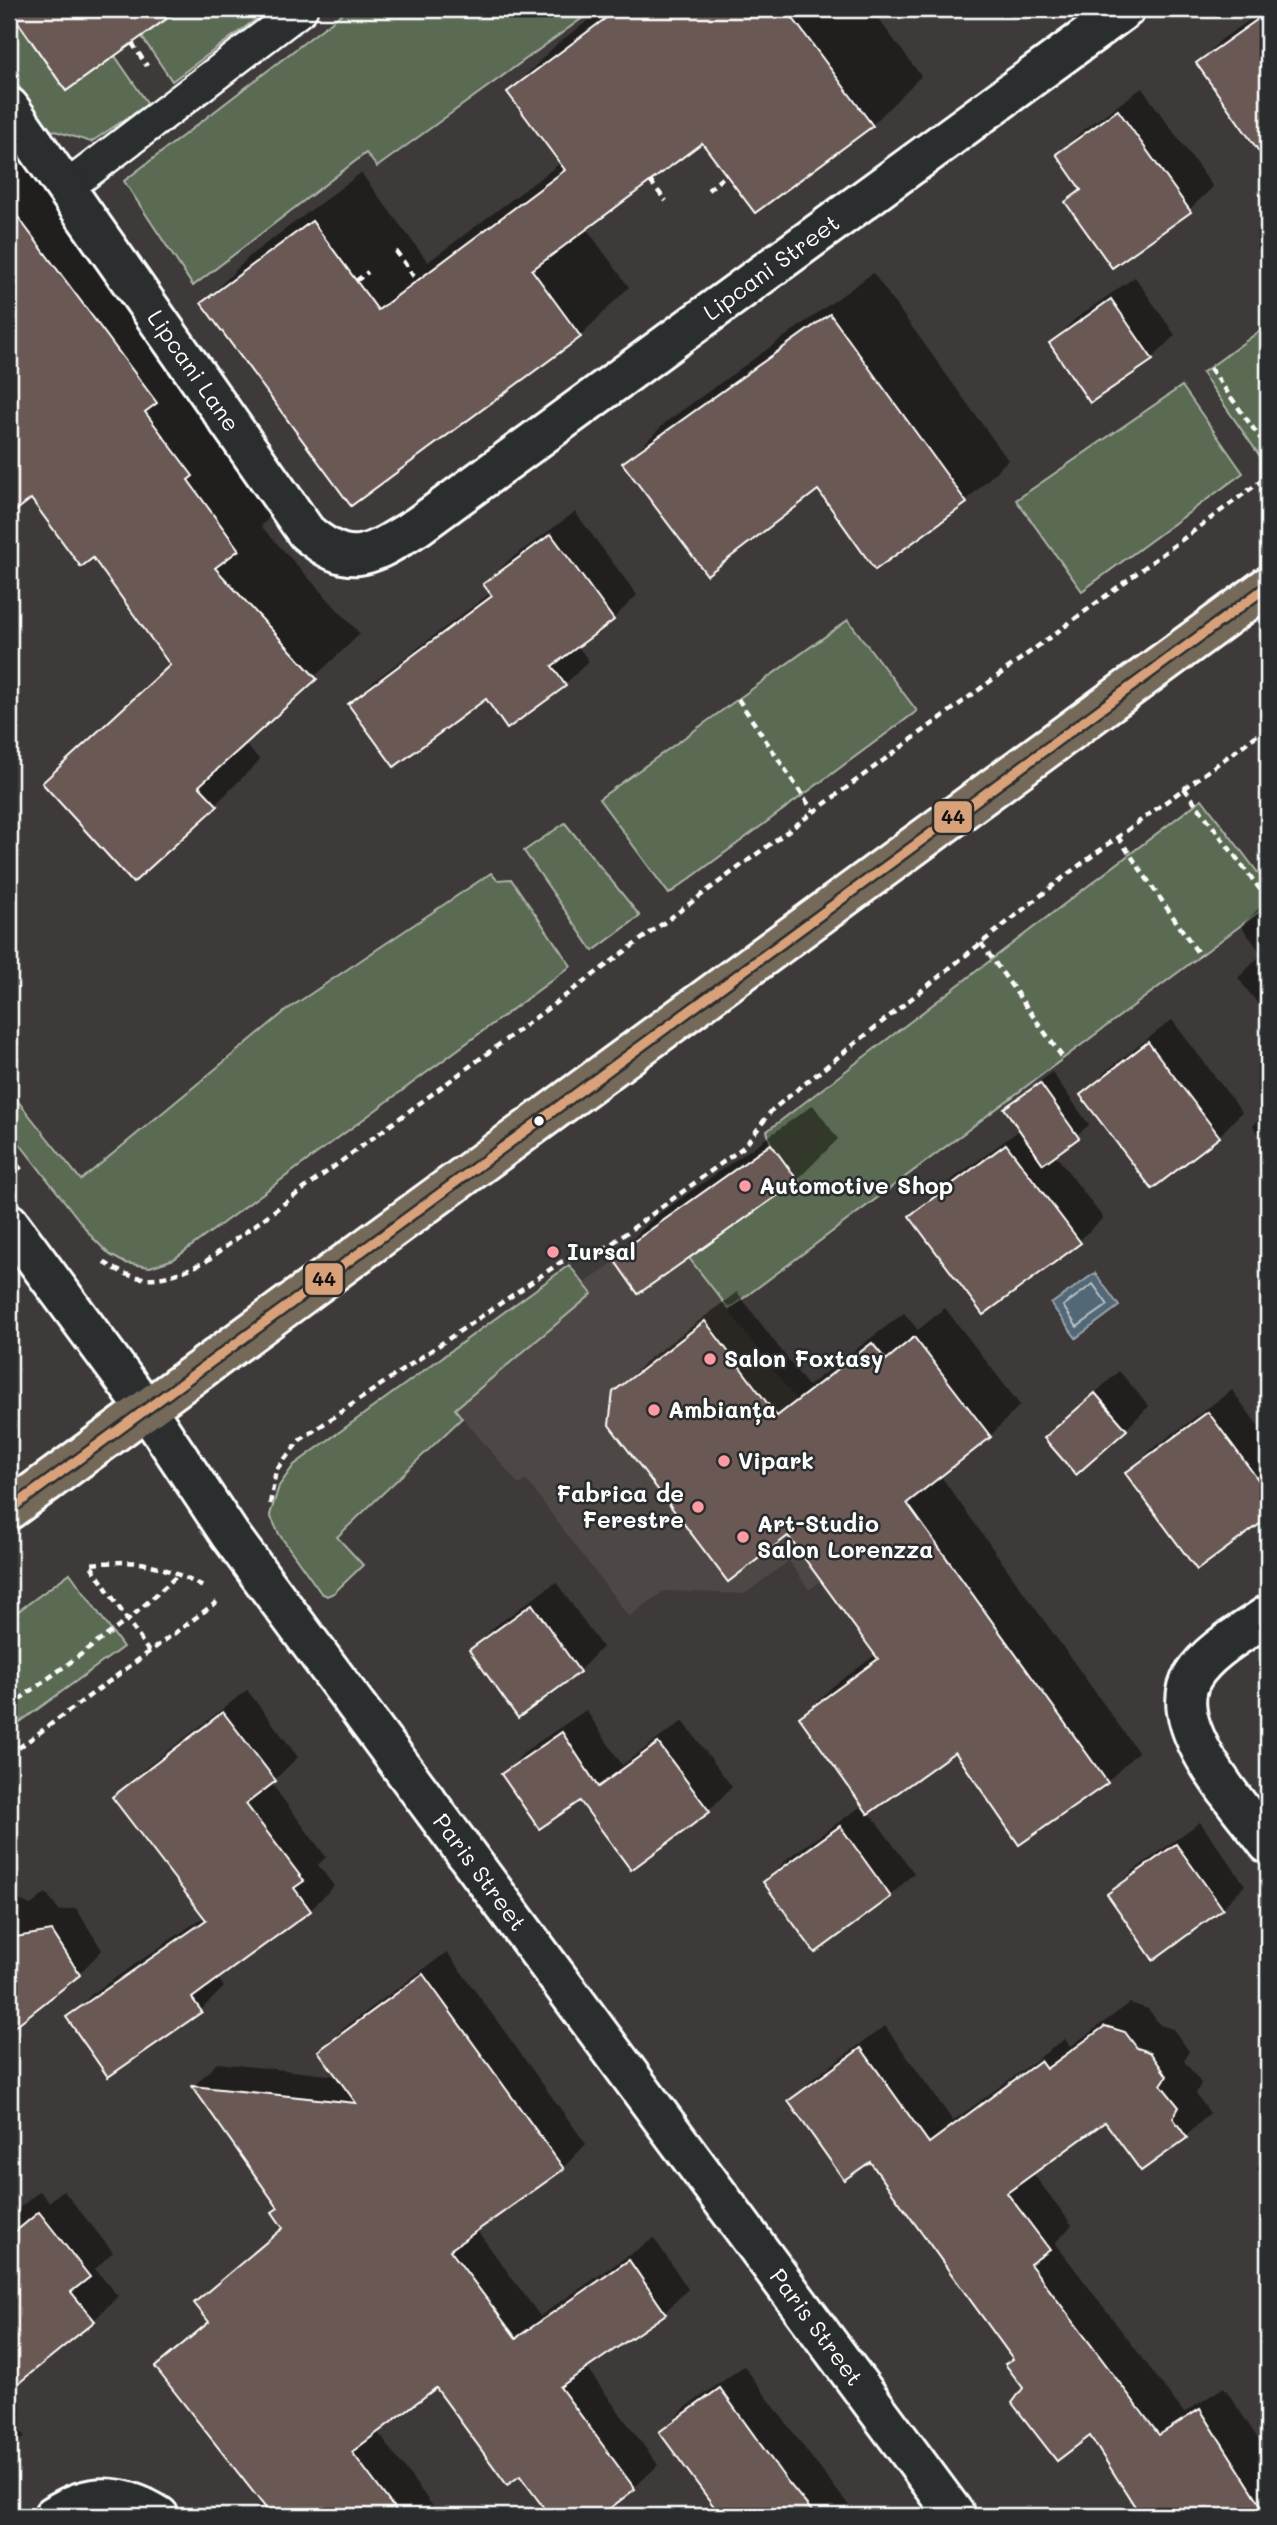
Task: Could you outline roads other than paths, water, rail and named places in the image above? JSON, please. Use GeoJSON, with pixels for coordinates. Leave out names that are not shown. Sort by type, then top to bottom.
{"type":"FeatureCollection","features":[{"type":"Feature","properties":{"kind":"main road"},"geometry":{"type":"LineString","coordinates":[[9,1510],[1268,586]]}},
{"type":"Feature","properties":{"kind":"street","name":"Lipcani Street"},"geometry":{"type":"LineString","coordinates":[[418,526],[1125,9]]}},
{"type":"Feature","properties":{"kind":"street","name":"Lipcani Lane"},"geometry":{"type":"LineString","coordinates":[[9,107],[306,532],[326,550],[352,556],[375,552],[418,526]]}},
{"type":"Feature","properties":{"kind":"street","name":"Paris Street"},"geometry":{"type":"LineString","coordinates":[[9,1223],[147,1410],[238,1545],[956,2516]]}},
{"type":"Feature","properties":{"kind":"street"},"geometry":{"type":"LineString","coordinates":[[1268,1615],[1219,1650],[1193,1676],[1184,1704],[1193,1735],[1268,1844]]}},
{"type":"Feature","properties":{"kind":"street"},"geometry":{"type":"LineString","coordinates":[[53,2516],[73,2502],[106,2498],[137,2503],[159,2516]]}},
{"type":"Feature","properties":{"kind":"lane"},"geometry":{"type":"LineString","coordinates":[[66,188],[301,9]]}},
{"type":"Feature","properties":{"kind":"water"},"geometry":{"type":"Polygon","coordinates":[[[1095,1273],[1119,1306],[1076,1338],[1051,1304],[1095,1273]]]}},
{"type":"Feature","properties":{"kind":"place","name":"Automotive Shop"},"geometry":{"type":"Point","coordinates":[745,1186]}},
{"type":"Feature","properties":{"kind":"place","name":"Iursal"},"geometry":{"type":"Point","coordinates":[553,1252]}},
{"type":"Feature","properties":{"kind":"place","name":"Salon Foxtasy"},"geometry":{"type":"Point","coordinates":[710,1359]}},
{"type":"Feature","properties":{"kind":"place","name":"Ambianța"},"geometry":{"type":"Point","coordinates":[654,1410]}},
{"type":"Feature","properties":{"kind":"place","name":"Vipark"},"geometry":{"type":"Point","coordinates":[724,1461]}},
{"type":"Feature","properties":{"kind":"place","name":"Fabrica de Ferestre"},"geometry":{"type":"Point","coordinates":[698,1507]}},
{"type":"Feature","properties":{"kind":"place","name":"Art-Studio Salon Lorenzza"},"geometry":{"type":"Point","coordinates":[743,1537]}}]}
